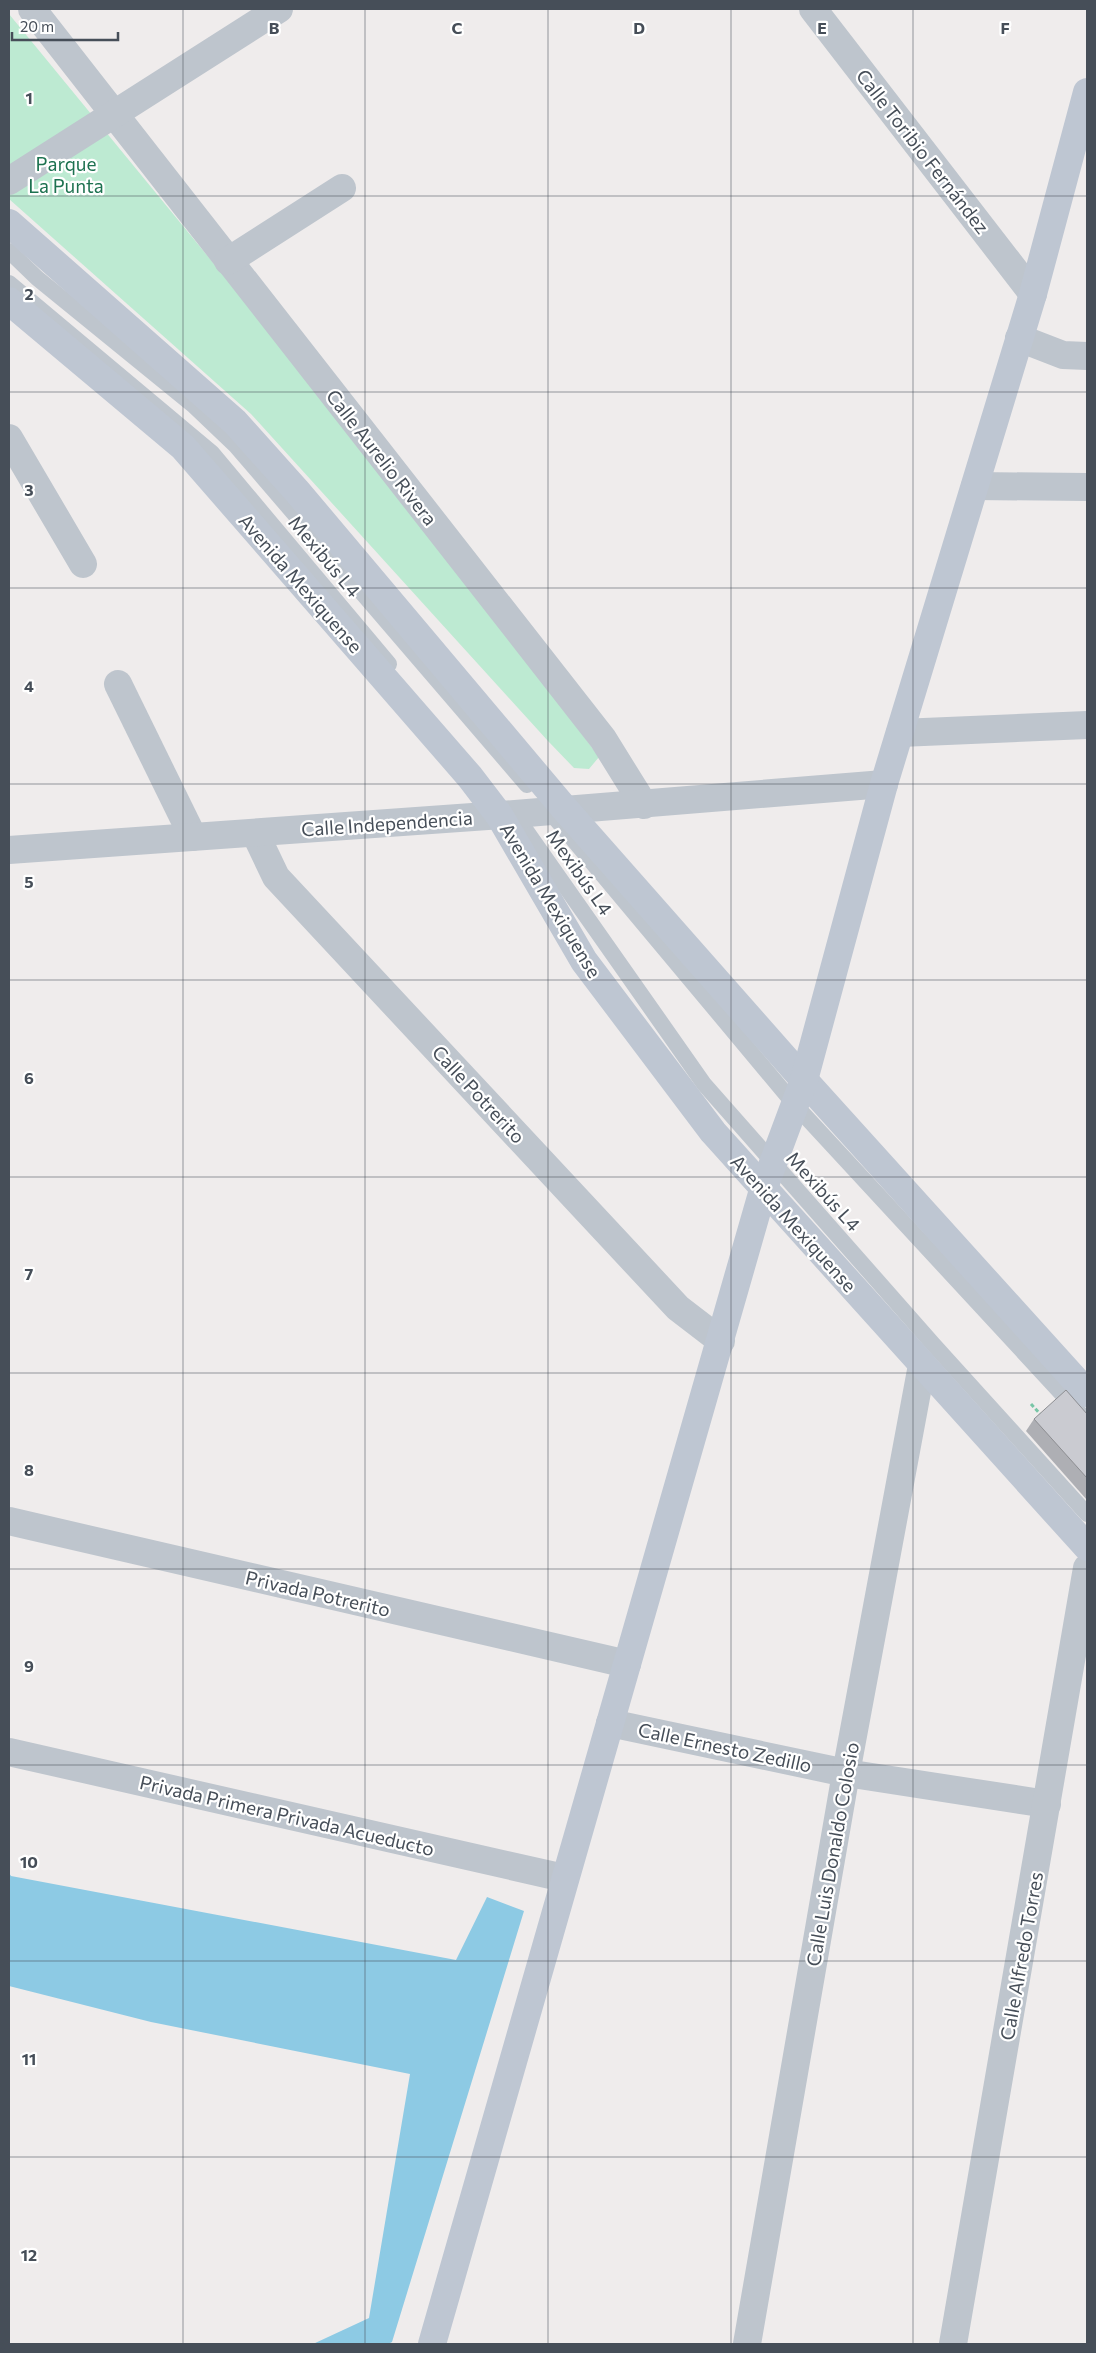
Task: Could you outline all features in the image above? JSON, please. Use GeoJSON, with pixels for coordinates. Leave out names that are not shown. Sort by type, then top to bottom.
{"type":"FeatureCollection","features":[{"type":"Feature","properties":{"kind":"main road"},"geometry":{"type":"LineString","coordinates":[[432,2344],[564,1878],[721,1341],[763,1190],[804,1080],[884,784],[1033,294],[1087,92]]}},
{"type":"Feature","properties":{"kind":"main road"},"geometry":{"type":"LineString","coordinates":[[9,223],[235,422],[296,490],[556,809],[1087,1393]]}},
{"type":"Feature","properties":{"kind":"main road","name":"Avenida Mexiquense"},"geometry":{"type":"LineString","coordinates":[[9,301],[183,447],[470,777],[507,814],[584,961],[714,1132],[763,1190],[1087,1547]]}},
{"type":"Feature","properties":{"kind":"street","name":"Calle Aurelio Rivera"},"geometry":{"type":"LineString","coordinates":[[32,9],[603,739],[644,805]]}},
{"type":"Feature","properties":{"kind":"street"},"geometry":{"type":"LineString","coordinates":[[9,181],[279,9]]}},
{"type":"Feature","properties":{"kind":"street","name":"Calle Toribio Fernández"},"geometry":{"type":"LineString","coordinates":[[813,9],[1033,294]]}},
{"type":"Feature","properties":{"kind":"street"},"geometry":{"type":"LineString","coordinates":[[228,261],[342,188]]}},
{"type":"Feature","properties":{"kind":"street"},"geometry":{"type":"LineString","coordinates":[[1019,338],[1063,355],[1087,356]]}},
{"type":"Feature","properties":{"kind":"street"},"geometry":{"type":"LineString","coordinates":[[9,438],[83,564]]}},
{"type":"Feature","properties":{"kind":"street"},"geometry":{"type":"LineString","coordinates":[[975,486],[1087,487]]}},
{"type":"Feature","properties":{"kind":"street"},"geometry":{"type":"LineString","coordinates":[[118,684],[193,837]]}},
{"type":"Feature","properties":{"kind":"street"},"geometry":{"type":"LineString","coordinates":[[900,733],[1087,725]]}},
{"type":"Feature","properties":{"kind":"street","name":"Calle Independencia"},"geometry":{"type":"LineString","coordinates":[[9,850],[556,809],[644,805],[884,784]]}},
{"type":"Feature","properties":{"kind":"street","name":"Calle Potrerito"},"geometry":{"type":"LineString","coordinates":[[255,832],[276,877],[678,1308],[721,1341]]}},
{"type":"Feature","properties":{"kind":"street","name":"Calle Luis Donaldo Colosio"},"geometry":{"type":"LineString","coordinates":[[747,2344],[846,1773],[922,1365]]}},
{"type":"Feature","properties":{"kind":"street","name":"Privada Potrerito"},"geometry":{"type":"LineString","coordinates":[[9,1521],[626,1664]]}},
{"type":"Feature","properties":{"kind":"street","name":"Calle Alfredo Torres"},"geometry":{"type":"LineString","coordinates":[[952,2344],[1048,1804],[1087,1568]]}},
{"type":"Feature","properties":{"kind":"street","name":"Calle Ernesto Zedillo"},"geometry":{"type":"LineString","coordinates":[[610,1723],[846,1773],[1048,1804]]}},
{"type":"Feature","properties":{"kind":"street","name":"Privada Primera Privada Acueducto"},"geometry":{"type":"LineString","coordinates":[[9,1752],[564,1878]]}},
{"type":"Feature","properties":{"kind":"lane","name":"Mexibús L4"},"geometry":{"type":"LineString","coordinates":[[9,251],[37,278],[193,405],[236,446],[556,809],[795,1105],[1087,1421]]}},
{"type":"Feature","properties":{"kind":"lane","name":"Mexibús L4"},"geometry":{"type":"LineString","coordinates":[[9,283],[212,453],[507,814],[704,1084],[773,1164],[1087,1514]]}},
{"type":"Feature","properties":{"kind":"green space","name":"Parque La Punta"},"geometry":{"type":"Polygon","coordinates":[[[9,14],[412,505],[599,757],[589,769],[574,768],[548,741],[251,414],[9,199],[9,14]]]}},
{"type":"Feature","properties":{"kind":"water"},"geometry":{"type":"Polygon","coordinates":[[[9,1873],[11,1876],[456,1960],[487,1897],[524,1911],[392,2342],[388,2344],[313,2344],[369,2318],[410,2074],[151,2022],[9,1986],[9,1873]]]}},
{"type":"Feature","properties":{"kind":"building"},"geometry":{"type":"Polygon","coordinates":[[[1066,1390],[1087,1414],[1087,1478],[1034,1419],[1066,1390]]]}}]}
